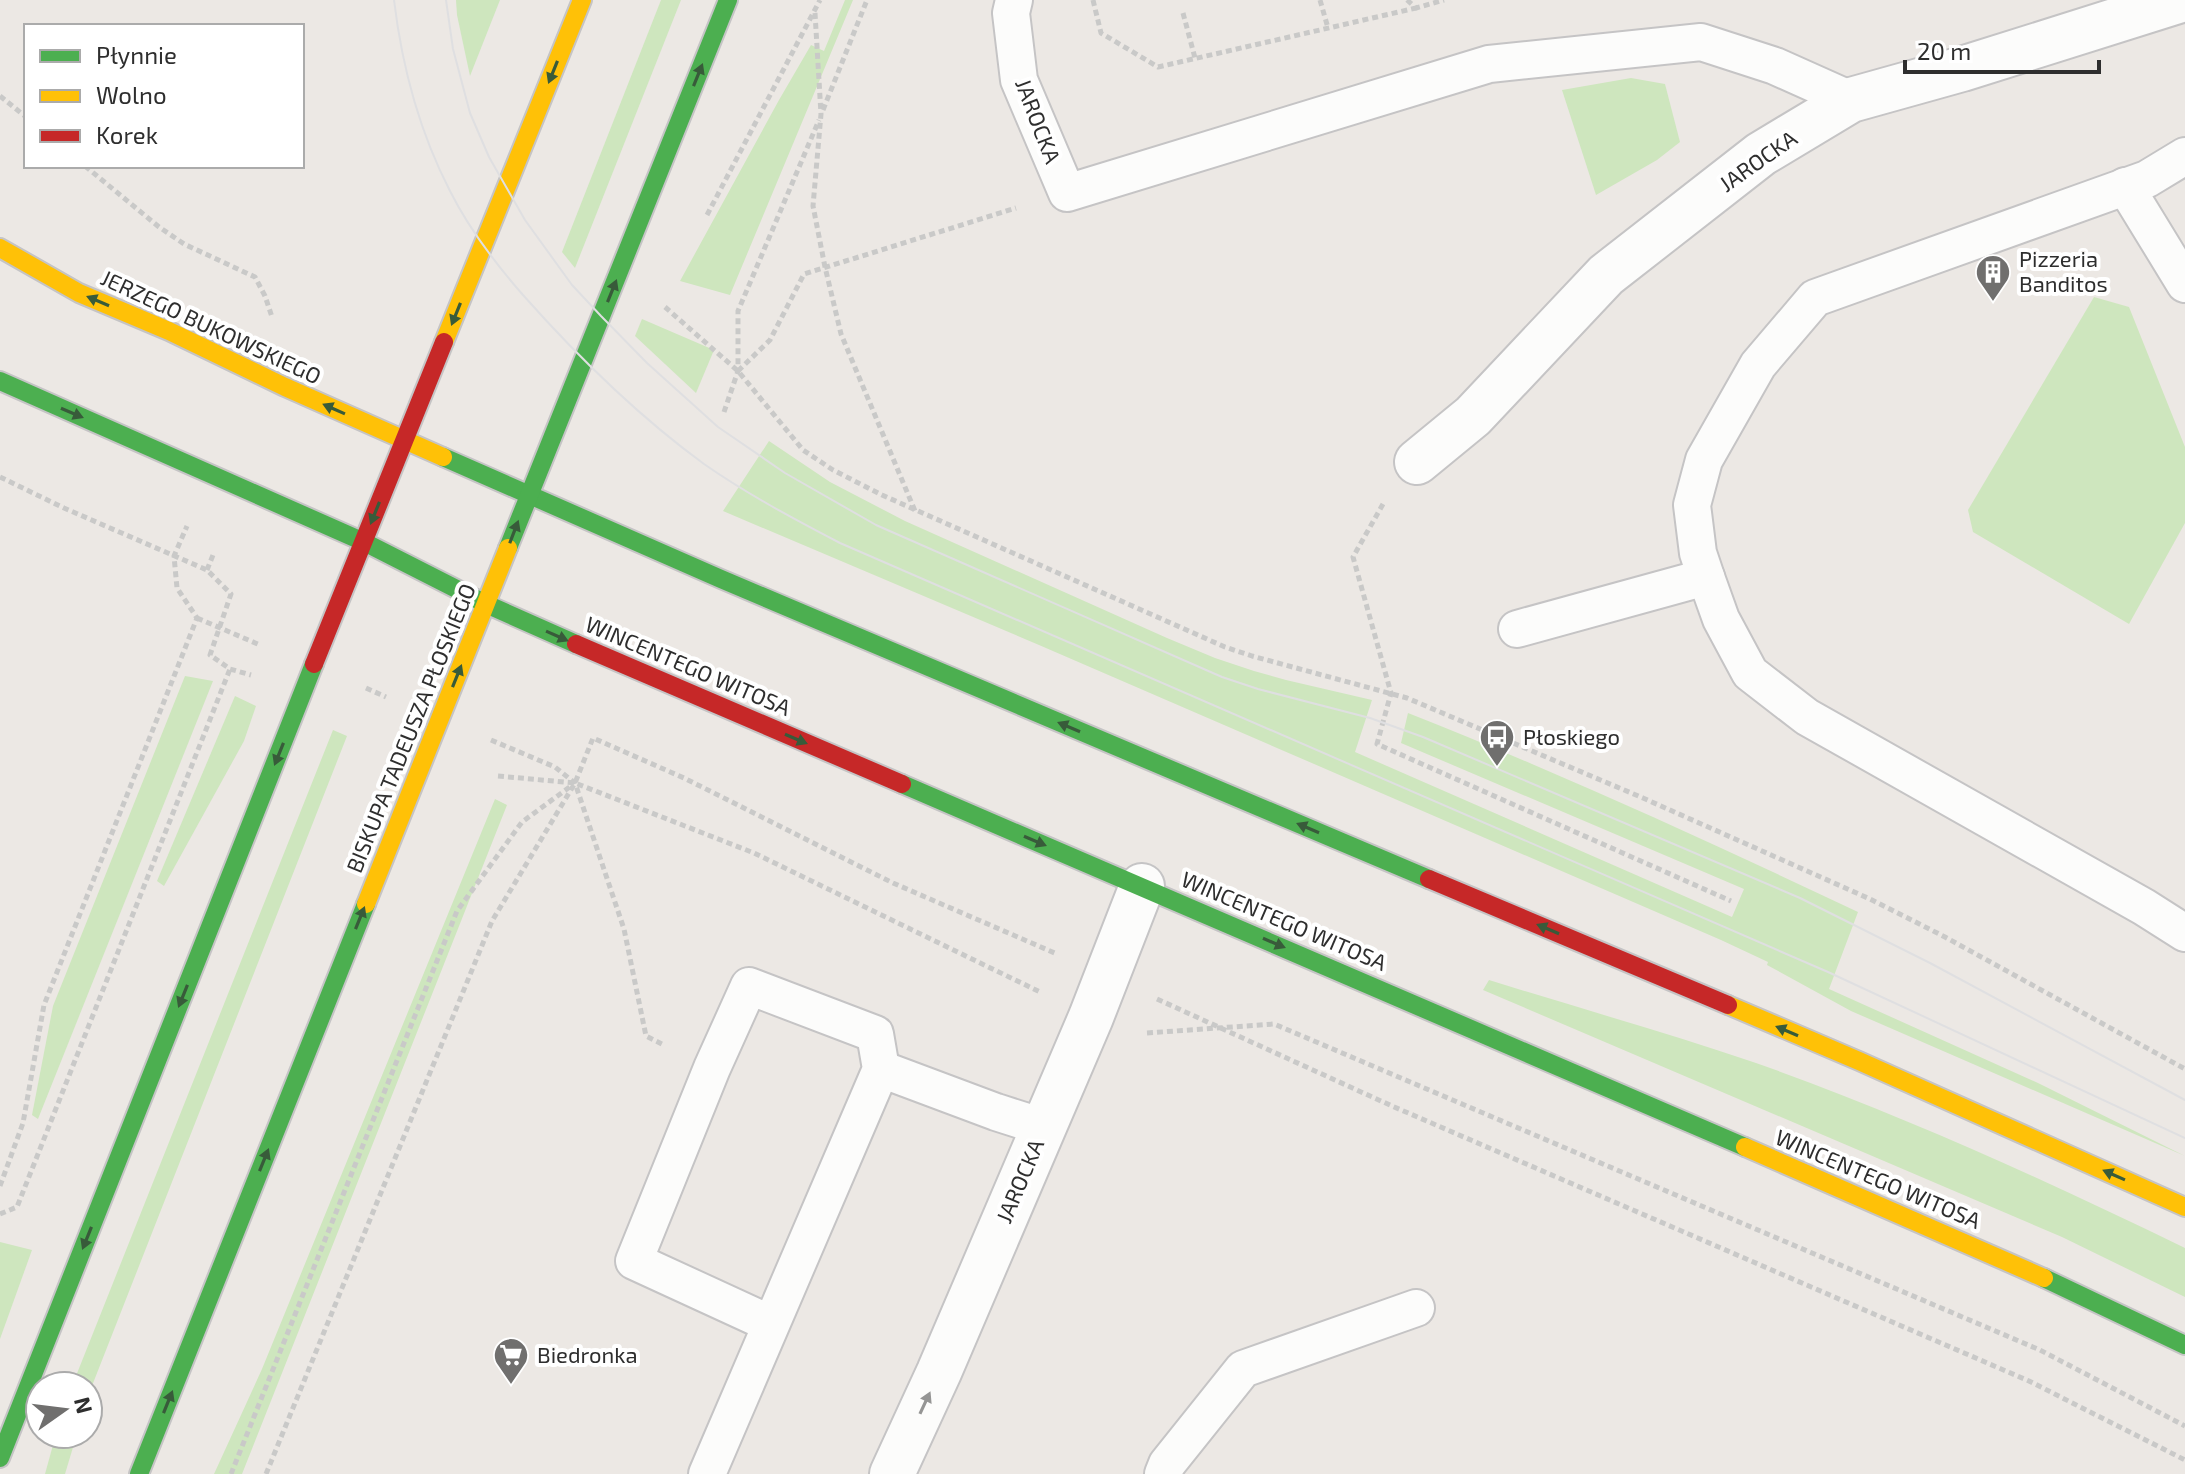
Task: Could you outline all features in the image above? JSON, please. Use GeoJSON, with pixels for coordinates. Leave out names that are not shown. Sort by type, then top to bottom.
{"type":"FeatureCollection","features":[{"type":"Feature","properties":{"kind":"main road"},"geometry":{"type":"LineString","coordinates":[[0,1458],[313,667],[582,0]]}},
{"type":"Feature","properties":{"kind":"main road","name":"BISKUPA TADEUSZA PŁOSKIEGO"},"geometry":{"type":"LineString","coordinates":[[139,1474],[728,0]]}},
{"type":"Feature","properties":{"kind":"main road","name":"JERZEGO BUKOWSKIEGO"},"geometry":{"type":"LineString","coordinates":[[0,248],[79,293],[169,331],[405,441]]}},
{"type":"Feature","properties":{"kind":"main road"},"geometry":{"type":"LineString","coordinates":[[0,381],[364,542]]}},
{"type":"Feature","properties":{"kind":"main road"},"geometry":{"type":"LineString","coordinates":[[405,441],[721,579],[1859,1061],[2185,1207]]}},
{"type":"Feature","properties":{"kind":"main road","name":"WINCENTEGO WITOSA"},"geometry":{"type":"LineString","coordinates":[[364,542],[486,604],[622,665],[1142,886],[2028,1270],[2185,1345]]}},
{"type":"Feature","properties":{"kind":"street","name":"JAROCKA"},"geometry":{"type":"LineString","coordinates":[[1417,462],[1473,416],[1606,275],[1761,154],[1851,100],[1962,69],[2181,0]]}},
{"type":"Feature","properties":{"kind":"street","name":"JAROCKA"},"geometry":{"type":"LineString","coordinates":[[892,1474],[1091,1017],[1142,886]]}},
{"type":"Feature","properties":{"kind":"lane","name":"JAROCKA"},"geometry":{"type":"LineString","coordinates":[[1014,0],[1011,13],[1019,80],[1067,193]]}},
{"type":"Feature","properties":{"kind":"lane"},"geometry":{"type":"LineString","coordinates":[[1067,193],[1489,64],[1701,42],[1775,66],[1851,100]]}},
{"type":"Feature","properties":{"kind":"lane"},"geometry":{"type":"LineString","coordinates":[[2185,156],[2147,179],[1815,298],[1758,365],[1704,460],[1692,505],[1698,553],[1706,577],[1721,619],[1750,673],[1807,717],[2185,933]]}},
{"type":"Feature","properties":{"kind":"lane"},"geometry":{"type":"LineString","coordinates":[[2125,186],[2185,284]]}},
{"type":"Feature","properties":{"kind":"lane"},"geometry":{"type":"LineString","coordinates":[[1517,629],[1706,577]]}},
{"type":"Feature","properties":{"kind":"lane"},"geometry":{"type":"LineString","coordinates":[[707,1474],[881,1069],[875,1034],[749,986],[712,1068],[634,1261],[771,1324]]}},
{"type":"Feature","properties":{"kind":"lane"},"geometry":{"type":"LineString","coordinates":[[881,1069],[1043,1127]]}},
{"type":"Feature","properties":{"kind":"lane"},"geometry":{"type":"LineString","coordinates":[[1163,1474],[1167,1464],[1243,1369],[1416,1308]]}},
{"type":"Feature","properties":{"kind":"path"},"geometry":{"type":"LineString","coordinates":[[704,219],[820,0]]}},
{"type":"Feature","properties":{"kind":"path"},"geometry":{"type":"LineString","coordinates":[[724,412],[738,371],[738,311],[867,0]]}},
{"type":"Feature","properties":{"kind":"path"},"geometry":{"type":"LineString","coordinates":[[1093,0],[1101,33],[1158,67],[1444,0]]}},
{"type":"Feature","properties":{"kind":"path"},"geometry":{"type":"LineString","coordinates":[[1320,0],[1328,28]]}},
{"type":"Feature","properties":{"kind":"path"},"geometry":{"type":"LineString","coordinates":[[1407,0],[1416,8]]}},
{"type":"Feature","properties":{"kind":"path"},"geometry":{"type":"LineString","coordinates":[[815,12],[821,114],[813,206],[825,267],[841,334],[915,511]]}},
{"type":"Feature","properties":{"kind":"path"},"geometry":{"type":"LineString","coordinates":[[1183,13],[1195,58]]}},
{"type":"Feature","properties":{"kind":"path"},"geometry":{"type":"LineString","coordinates":[[0,96],[24,115]]}},
{"type":"Feature","properties":{"kind":"path"},"geometry":{"type":"LineString","coordinates":[[87,168],[184,244],[255,277],[272,319],[251,371]]}},
{"type":"Feature","properties":{"kind":"path"},"geometry":{"type":"LineString","coordinates":[[738,371],[770,340],[804,274],[1067,193]]}},
{"type":"Feature","properties":{"kind":"path"},"geometry":{"type":"LineString","coordinates":[[660,302],[738,371],[803,450],[833,470],[915,511],[1225,647],[1434,708],[1870,899],[1959,944],[2185,1069]]}},
{"type":"Feature","properties":{"kind":"path"},"geometry":{"type":"LineString","coordinates":[[1417,462],[1393,487],[1353,557],[1391,693],[1377,744],[1731,901]]}},
{"type":"Feature","properties":{"kind":"path"},"geometry":{"type":"LineString","coordinates":[[208,472],[174,556],[177,588],[197,618],[555,767],[575,783],[624,929],[646,1036],[712,1068]]}},
{"type":"Feature","properties":{"kind":"path"},"geometry":{"type":"LineString","coordinates":[[0,477],[207,570],[231,594],[210,655],[230,669],[255,676]]}},
{"type":"Feature","properties":{"kind":"path"},"geometry":{"type":"LineString","coordinates":[[0,485],[11,484]]}},
{"type":"Feature","properties":{"kind":"path"},"geometry":{"type":"LineString","coordinates":[[207,570],[213,555]]}},
{"type":"Feature","properties":{"kind":"path"},"geometry":{"type":"LineString","coordinates":[[0,1186],[23,1123],[44,1005],[197,618]]}},
{"type":"Feature","properties":{"kind":"path"},"geometry":{"type":"LineString","coordinates":[[0,1214],[17,1207],[230,669]]}},
{"type":"Feature","properties":{"kind":"path"},"geometry":{"type":"LineString","coordinates":[[266,1474],[492,921],[575,783],[593,738],[684,778],[893,883],[1507,1156],[2029,1381],[2185,1460]]}},
{"type":"Feature","properties":{"kind":"path"},"geometry":{"type":"LineString","coordinates":[[498,776],[575,783],[754,853],[1091,1017],[1117,1037],[1159,1031],[1274,1024],[2040,1350],[2185,1426]]}},
{"type":"Feature","properties":{"kind":"path"},"geometry":{"type":"LineString","coordinates":[[231,1474],[457,911],[522,822],[575,783]]}},
{"type":"Feature","properties":{"kind":"green space"},"geometry":{"type":"Polygon","coordinates":[[[456,0],[500,0],[470,76],[457,15],[456,0]]]}},
{"type":"Feature","properties":{"kind":"green space"},"geometry":{"type":"Polygon","coordinates":[[[661,0],[681,0],[575,268],[562,252],[661,0]]]}},
{"type":"Feature","properties":{"kind":"green space"},"geometry":{"type":"Polygon","coordinates":[[[845,0],[853,0],[730,295],[680,281],[811,45],[824,51],[845,0]]]}},
{"type":"Feature","properties":{"kind":"green space"},"geometry":{"type":"Polygon","coordinates":[[[1631,78],[1665,84],[1680,142],[1657,160],[1596,195],[1562,90],[1631,78]]]}},
{"type":"Feature","properties":{"kind":"green space"},"geometry":{"type":"Polygon","coordinates":[[[2094,297],[2129,307],[2185,447],[2185,523],[2129,624],[1973,532],[1968,510],[2094,297]]]}},
{"type":"Feature","properties":{"kind":"green space"},"geometry":{"type":"Polygon","coordinates":[[[642,319],[714,350],[696,393],[635,336],[642,319]]]}},
{"type":"Feature","properties":{"kind":"green space"},"geometry":{"type":"Polygon","coordinates":[[[769,441],[830,482],[905,521],[1167,638],[1254,671],[1372,700],[1355,752],[1732,917],[1744,889],[1401,743],[1408,713],[1634,809],[1858,912],[1829,989],[2038,1083],[2185,1156],[1851,1011],[1767,965],[1768,962],[1721,940],[723,511],[769,441]]]}},
{"type":"Feature","properties":{"kind":"green space"},"geometry":{"type":"Polygon","coordinates":[[[185,676],[213,681],[38,1119],[32,1115],[53,1006],[185,676]]]}},
{"type":"Feature","properties":{"kind":"green space"},"geometry":{"type":"Polygon","coordinates":[[[235,696],[256,706],[244,741],[164,886],[157,881],[235,696]]]}},
{"type":"Feature","properties":{"kind":"green space"},"geometry":{"type":"Polygon","coordinates":[[[333,730],[347,736],[98,1370],[78,1370],[333,730]]]}},
{"type":"Feature","properties":{"kind":"green space"},"geometry":{"type":"Polygon","coordinates":[[[495,799],[507,805],[242,1474],[214,1474],[262,1369],[495,799]]]}},
{"type":"Feature","properties":{"kind":"green space"},"geometry":{"type":"Polygon","coordinates":[[[1489,980],[1756,1063],[1919,1126],[2026,1173],[2185,1248],[2185,1297],[2062,1237],[1483,990],[1489,980]]]}},
{"type":"Feature","properties":{"kind":"green space"},"geometry":{"type":"Polygon","coordinates":[[[0,1242],[32,1250],[0,1339],[0,1242]]]}},
{"type":"Feature","properties":{"kind":"green space"},"geometry":{"type":"Polygon","coordinates":[[[52,1450],[72,1450],[65,1474],[45,1474],[52,1450]]]}},
{"type":"Feature","properties":{"kind":"tram line"},"geometry":{"type":"LineString","coordinates":[[394,0],[407,74],[429,145],[465,219],[483,245],[544,318],[609,384],[655,426],[737,486],[840,543],[1828,972],[2185,1138]]}},
{"type":"Feature","properties":{"kind":"tram line"},"geometry":{"type":"LineString","coordinates":[[446,0],[453,49],[470,113],[489,157],[525,220],[572,285],[647,363],[718,427],[785,473],[876,525],[1222,677],[1370,718],[1423,737],[1800,898],[1930,963],[2185,1100]]}},
{"type":"Feature","properties":{"kind":"traffic: fast"},"geometry":{"type":"LineString","coordinates":[[508,548],[728,0]]}},
{"type":"Feature","properties":{"kind":"traffic: fast"},"geometry":{"type":"LineString","coordinates":[[0,381],[364,542],[486,604],[576,644]]}},
{"type":"Feature","properties":{"kind":"traffic: fast"},"geometry":{"type":"LineString","coordinates":[[443,457],[721,579],[1429,879]]}},
{"type":"Feature","properties":{"kind":"traffic: fast"},"geometry":{"type":"LineString","coordinates":[[0,1458],[314,664]]}},
{"type":"Feature","properties":{"kind":"traffic: fast"},"geometry":{"type":"LineString","coordinates":[[902,784],[1745,1147]]}},
{"type":"Feature","properties":{"kind":"traffic: fast"},"geometry":{"type":"LineString","coordinates":[[139,1474],[366,904]]}},
{"type":"Feature","properties":{"kind":"traffic: fast"},"geometry":{"type":"LineString","coordinates":[[2044,1278],[2185,1345]]}},
{"type":"Feature","properties":{"kind":"traffic: slow"},"geometry":{"type":"LineString","coordinates":[[444,342],[582,0]]}},
{"type":"Feature","properties":{"kind":"traffic: slow"},"geometry":{"type":"LineString","coordinates":[[0,248],[79,293],[443,457]]}},
{"type":"Feature","properties":{"kind":"traffic: slow"},"geometry":{"type":"LineString","coordinates":[[366,904],[508,548]]}},
{"type":"Feature","properties":{"kind":"traffic: slow"},"geometry":{"type":"LineString","coordinates":[[1728,1005],[2185,1207]]}},
{"type":"Feature","properties":{"kind":"traffic: slow"},"geometry":{"type":"LineString","coordinates":[[1745,1147],[2044,1278]]}},
{"type":"Feature","properties":{"kind":"traffic: jam"},"geometry":{"type":"LineString","coordinates":[[314,664],[444,342]]}},
{"type":"Feature","properties":{"kind":"traffic: jam"},"geometry":{"type":"LineString","coordinates":[[576,644],[902,784]]}},
{"type":"Feature","properties":{"kind":"traffic: jam"},"geometry":{"type":"LineString","coordinates":[[1429,879],[1728,1005]]}},
{"type":"Feature","properties":{"kind":"place","name":"Pizzeria Banditos"},"geometry":{"type":"Point","coordinates":[1993,303]}},
{"type":"Feature","properties":{"kind":"place","name":"Płoskiego"},"geometry":{"type":"Point","coordinates":[1497,768]}},
{"type":"Feature","properties":{"kind":"place","name":"Biedronka"},"geometry":{"type":"Point","coordinates":[511,1386]}}]}
